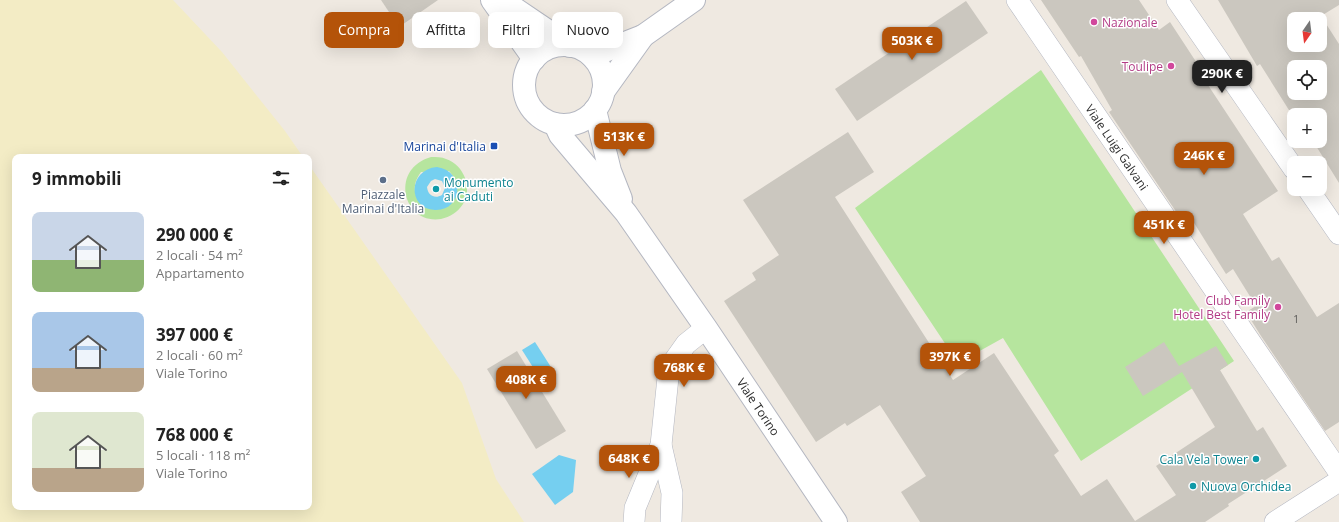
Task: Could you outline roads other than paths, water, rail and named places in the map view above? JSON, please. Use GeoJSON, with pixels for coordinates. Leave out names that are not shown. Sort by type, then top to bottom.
{"type":"FeatureCollection","features":[{"type":"Feature","properties":{"kind":"street"},"geometry":{"type":"LineString","coordinates":[[492,0],[534,59]]}},
{"type":"Feature","properties":{"kind":"street"},"geometry":{"type":"LineString","coordinates":[[502,0],[552,34]]}},
{"type":"Feature","properties":{"kind":"street"},"geometry":{"type":"LineString","coordinates":[[592,56],[643,36],[694,0]]}},
{"type":"Feature","properties":{"kind":"street","name":"Viale Luigi Galvani"},"geometry":{"type":"LineString","coordinates":[[1017,0],[1339,472]]}},
{"type":"Feature","properties":{"kind":"street"},"geometry":{"type":"LineString","coordinates":[[1177,0],[1287,159]]}},
{"type":"Feature","properties":{"kind":"street"},"geometry":{"type":"LineString","coordinates":[[552,47],[541,52],[528,66],[525,75],[524,93],[528,102],[536,113],[547,121],[555,124],[573,124],[589,116],[643,36]]}},
{"type":"Feature","properties":{"kind":"street"},"geometry":{"type":"LineString","coordinates":[[578,48],[592,56],[602,73],[604,82],[599,101]]}},
{"type":"Feature","properties":{"kind":"street","name":"Viale Torino"},"geometry":{"type":"LineString","coordinates":[[599,101],[610,171],[626,212]]}},
{"type":"Feature","properties":{"kind":"street","name":"Viale Torino"},"geometry":{"type":"LineString","coordinates":[[555,124],[560,135],[626,212],[836,522]]}},
{"type":"Feature","properties":{"kind":"street"},"geometry":{"type":"LineString","coordinates":[[1313,196],[1337,227]]}},
{"type":"Feature","properties":{"kind":"street"},"geometry":{"type":"LineString","coordinates":[[671,522],[672,492],[662,445],[669,368],[686,344],[706,328]]}},
{"type":"Feature","properties":{"kind":"street"},"geometry":{"type":"LineString","coordinates":[[634,522],[635,508],[662,445]]}},
{"type":"Feature","properties":{"kind":"street"},"geometry":{"type":"LineString","coordinates":[[1275,522],[1339,481]]}},
{"type":"Feature","properties":{"kind":"water"},"geometry":{"type":"Polygon","coordinates":[[[437,167],[446,170],[453,176],[456,183],[456,198],[444,209],[435,210],[426,208],[419,203],[416,196],[416,181],[427,169],[437,167]],[[435,179],[431,181],[427,187],[430,195],[437,197],[442,195],[445,188],[442,181],[435,179]]]}},
{"type":"Feature","properties":{"kind":"water"},"geometry":{"type":"Polygon","coordinates":[[[535,342],[556,375],[543,383],[522,350],[535,342]]]}},
{"type":"Feature","properties":{"kind":"water"},"geometry":{"type":"Polygon","coordinates":[[[559,455],[576,460],[573,492],[555,505],[532,474],[559,455]]]}},
{"type":"Feature","properties":{"kind":"place","name":"Nazionale"},"geometry":{"type":"Point","coordinates":[1094,22]}},
{"type":"Feature","properties":{"kind":"place","name":"Toulipe"},"geometry":{"type":"Point","coordinates":[1171,66]}},
{"type":"Feature","properties":{"kind":"place","name":"Marinai d'Italia"},"geometry":{"type":"Point","coordinates":[494,146]}},
{"type":"Feature","properties":{"kind":"place","name":"Piazzale Marinai d'Italia"},"geometry":{"type":"Point","coordinates":[383,180]}},
{"type":"Feature","properties":{"kind":"place","name":"Monumento ai Caduti"},"geometry":{"type":"Point","coordinates":[436,189]}},
{"type":"Feature","properties":{"kind":"place","name":"Club Family Hotel Best Family"},"geometry":{"type":"Point","coordinates":[1278,307]}},
{"type":"Feature","properties":{"kind":"place","name":"Cala Vela Tower"},"geometry":{"type":"Point","coordinates":[1256,459]}},
{"type":"Feature","properties":{"kind":"place","name":"Nuova Orchidea"},"geometry":{"type":"Point","coordinates":[1193,486]}}]}
